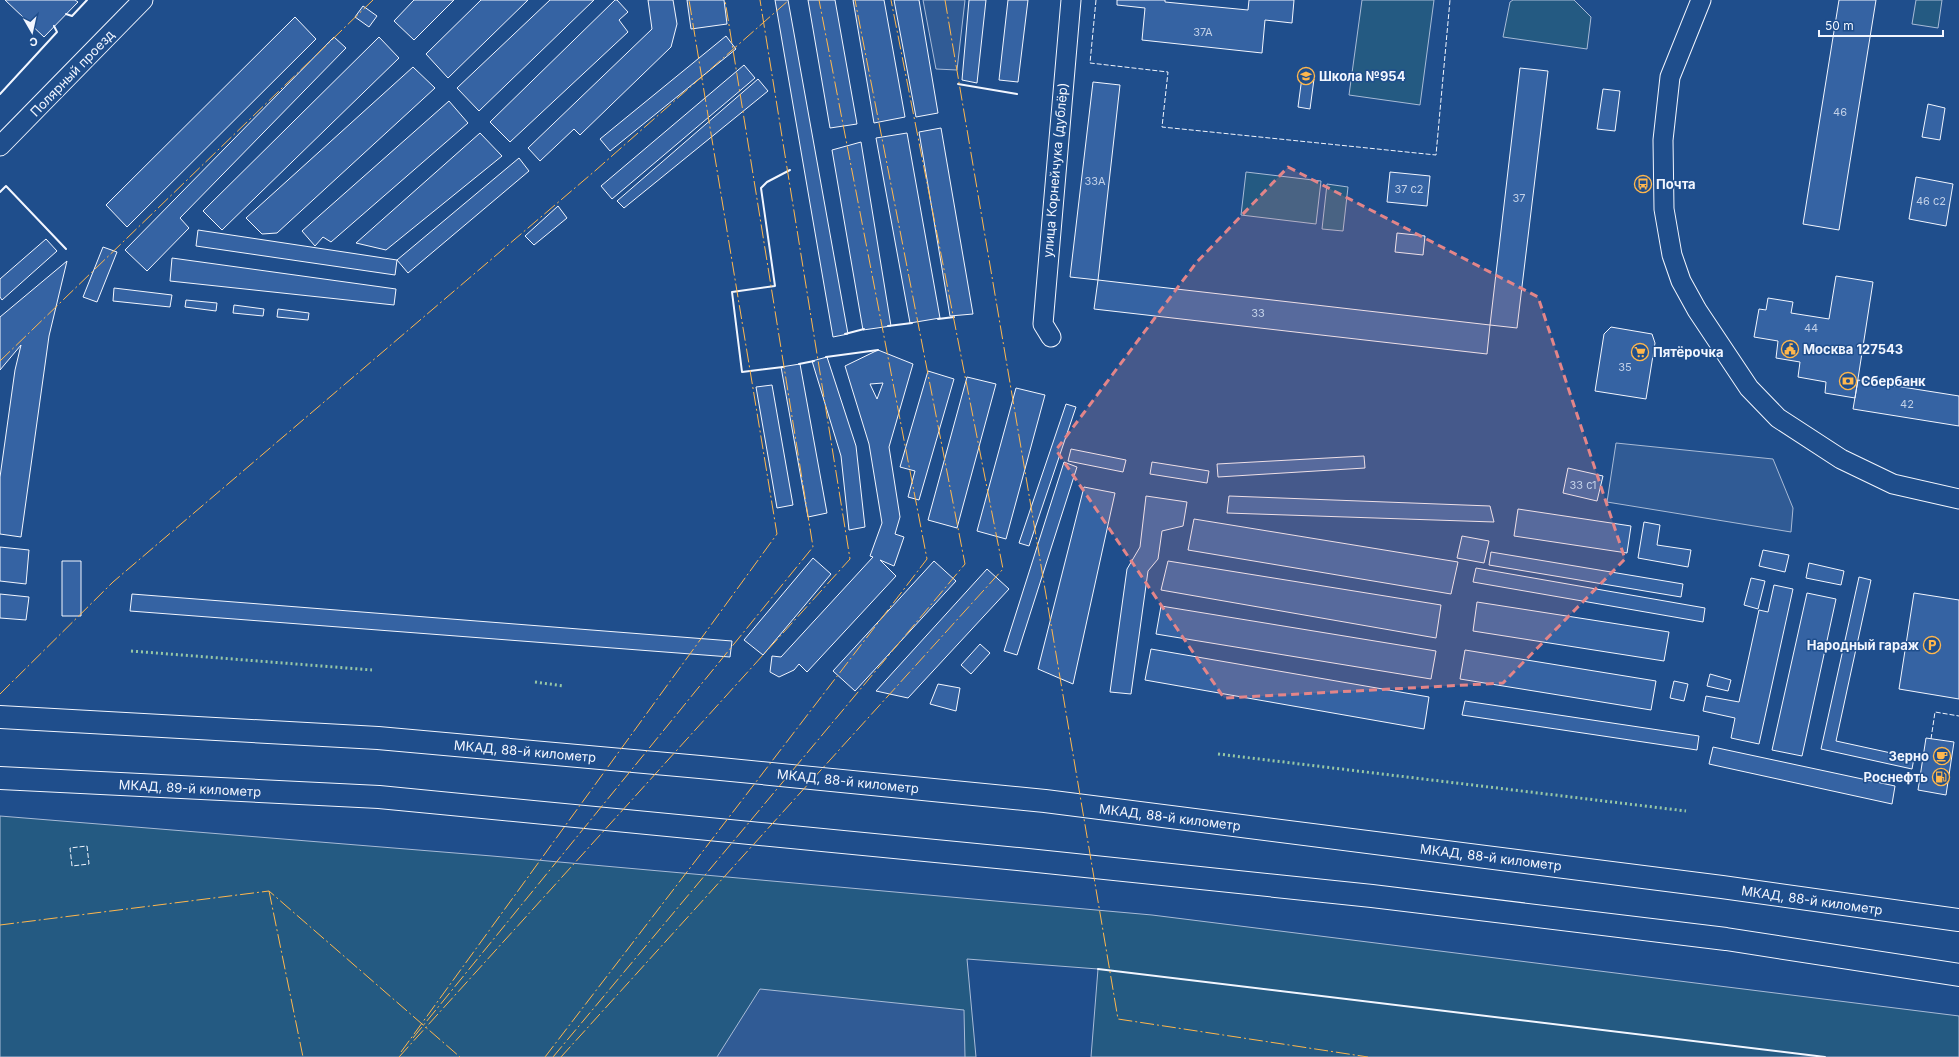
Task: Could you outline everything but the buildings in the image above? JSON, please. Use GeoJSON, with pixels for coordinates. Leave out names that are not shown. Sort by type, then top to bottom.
{"type":"FeatureCollection","features":[{"type":"Feature","properties":{"kind":"highway","name":"МКАД, 88-й километр"},"geometry":{"type":"LineString","coordinates":[[0,717],[378,738],[708,767],[1045,801],[1722,887],[1959,920]]}},
{"type":"Feature","properties":{"kind":"highway","name":"МКАД, 89-й километр"},"geometry":{"type":"LineString","coordinates":[[0,778],[379,797],[1372,896],[1726,939],[1959,975]]}},
{"type":"Feature","properties":{"kind":"street","name":"Полярный проезд"},"geometry":{"type":"LineString","coordinates":[[0,146],[143,0]]}},
{"type":"Feature","properties":{"kind":"street","name":"улица Корнейчука (дублёр)"},"geometry":{"type":"LineString","coordinates":[[1051,337],[1042,324],[1071,0]]}},
{"type":"Feature","properties":{"kind":"street"},"geometry":{"type":"LineString","coordinates":[[1701,0],[1670,76],[1663,140],[1664,209],[1672,255],[1681,281],[1697,310],[1750,388],[1778,418],[1841,459],[1893,484],[1959,499]]}},
{"type":"Feature","properties":{"kind":"highlighted area"},"geometry":{"type":"Polygon","coordinates":[[[1288,167],[1538,297],[1625,559],[1503,683],[1224,698],[1056,450],[1196,263],[1288,167]]]}},
{"type":"Feature","properties":{"kind":"shaded area"},"geometry":{"type":"Polygon","coordinates":[[[923,0],[965,0],[957,70],[936,69],[923,0]]]}},
{"type":"Feature","properties":{"kind":"shaded area"},"geometry":{"type":"Polygon","coordinates":[[[1362,0],[1434,0],[1420,105],[1349,95],[1362,0]]]}},
{"type":"Feature","properties":{"kind":"shaded area"},"geometry":{"type":"Polygon","coordinates":[[[1513,0],[1574,0],[1591,17],[1587,49],[1503,37],[1510,2],[1513,0]]]}},
{"type":"Feature","properties":{"kind":"shaded area"},"geometry":{"type":"Polygon","coordinates":[[[1916,0],[1942,0],[1938,28],[1912,24],[1916,0]]]}},
{"type":"Feature","properties":{"kind":"shaded area"},"geometry":{"type":"Polygon","coordinates":[[[1246,172],[1321,181],[1316,224],[1241,215],[1246,172]]]}},
{"type":"Feature","properties":{"kind":"shaded area"},"geometry":{"type":"Polygon","coordinates":[[[1327,184],[1348,187],[1343,231],[1322,229],[1327,184]]]}},
{"type":"Feature","properties":{"kind":"shaded area"},"geometry":{"type":"Polygon","coordinates":[[[1616,443],[1773,459],[1793,508],[1791,532],[1607,502],[1616,443]]]}},
{"type":"Feature","properties":{"kind":"shaded area"},"geometry":{"type":"Polygon","coordinates":[[[0,816],[492,856],[1152,915],[1959,1016],[1959,1057],[1091,1057],[1098,969],[967,959],[976,1057],[0,1057],[0,816]]]}},
{"type":"Feature","properties":{"kind":"shaded area"},"geometry":{"type":"Polygon","coordinates":[[[760,989],[964,1010],[965,1057],[717,1057],[760,989]]]}},
{"type":"Feature","properties":{"kind":"hedge"},"geometry":{"type":"LineString","coordinates":[[131,651],[372,670]]}},
{"type":"Feature","properties":{"kind":"hedge"},"geometry":{"type":"LineString","coordinates":[[535,682],[564,686]]}},
{"type":"Feature","properties":{"kind":"hedge"},"geometry":{"type":"LineString","coordinates":[[1218,754],[1686,811]]}},
{"type":"Feature","properties":{"kind":"fence"},"geometry":{"type":"LineString","coordinates":[[1096,0],[1090,63],[1168,72],[1162,127],[1436,155],[1450,0]]}},
{"type":"Feature","properties":{"kind":"fence"},"geometry":{"type":"LineString","coordinates":[[1931,739],[1935,712],[1959,716]]}},
{"type":"Feature","properties":{"kind":"fence"},"geometry":{"type":"LineString","coordinates":[[87,846],[89,864],[72,866],[70,848],[87,846]]}},
{"type":"Feature","properties":{"kind":"wall"},"geometry":{"type":"LineString","coordinates":[[66,14],[72,16],[87,0]]}},
{"type":"Feature","properties":{"kind":"wall"},"geometry":{"type":"LineString","coordinates":[[0,94],[57,32],[54,26]]}},
{"type":"Feature","properties":{"kind":"wall"},"geometry":{"type":"LineString","coordinates":[[958,84],[1017,94]]}},
{"type":"Feature","properties":{"kind":"wall"},"geometry":{"type":"LineString","coordinates":[[783,367],[742,372],[732,292],[775,286],[761,188],[767,182],[790,170]]}},
{"type":"Feature","properties":{"kind":"wall"},"geometry":{"type":"LineString","coordinates":[[0,192],[6,186],[66,249]]}},
{"type":"Feature","properties":{"kind":"wall"},"geometry":{"type":"LineString","coordinates":[[938,319],[954,317]]}},
{"type":"Feature","properties":{"kind":"wall"},"geometry":{"type":"LineString","coordinates":[[888,326],[912,323]]}},
{"type":"Feature","properties":{"kind":"wall"},"geometry":{"type":"LineString","coordinates":[[845,334],[864,329]]}},
{"type":"Feature","properties":{"kind":"wall"},"geometry":{"type":"LineString","coordinates":[[826,357],[878,350]]}},
{"type":"Feature","properties":{"kind":"wall"},"geometry":{"type":"LineString","coordinates":[[799,364],[814,361]]}},
{"type":"Feature","properties":{"kind":"wall"},"geometry":{"type":"LineString","coordinates":[[1098,969],[1825,1057]]}},
{"type":"Feature","properties":{"kind":"power"},"geometry":{"type":"LineString","coordinates":[[0,361],[373,0]]}},
{"type":"Feature","properties":{"kind":"power"},"geometry":{"type":"LineString","coordinates":[[401,1052],[777,534],[689,0]]}},
{"type":"Feature","properties":{"kind":"power"},"geometry":{"type":"LineString","coordinates":[[413,1038],[813,547],[725,0]]}},
{"type":"Feature","properties":{"kind":"power"},"geometry":{"type":"LineString","coordinates":[[399,1057],[850,559],[760,0]]}},
{"type":"Feature","properties":{"kind":"power"},"geometry":{"type":"LineString","coordinates":[[0,694],[113,582],[596,170],[789,0]]}},
{"type":"Feature","properties":{"kind":"power"},"geometry":{"type":"LineString","coordinates":[[545,1057],[927,559],[819,0]]}},
{"type":"Feature","properties":{"kind":"power"},"geometry":{"type":"LineString","coordinates":[[553,1057],[965,564],[855,0]]}},
{"type":"Feature","properties":{"kind":"power"},"geometry":{"type":"LineString","coordinates":[[561,1057],[1003,569],[891,0]]}},
{"type":"Feature","properties":{"kind":"power"},"geometry":{"type":"LineString","coordinates":[[945,0],[1118,1019],[1368,1057]]}},
{"type":"Feature","properties":{"kind":"power"},"geometry":{"type":"LineString","coordinates":[[269,891],[303,1057]]}},
{"type":"Feature","properties":{"kind":"power"},"geometry":{"type":"LineString","coordinates":[[0,925],[269,891],[460,1057]]}},
{"type":"Feature","properties":{"kind":"place","name":"Школа №954"},"geometry":{"type":"Point","coordinates":[1306,76]}},
{"type":"Feature","properties":{"kind":"place","name":"Почта"},"geometry":{"type":"Point","coordinates":[1643,184]}},
{"type":"Feature","properties":{"kind":"place","name":"Москва 127543"},"geometry":{"type":"Point","coordinates":[1790,349]}},
{"type":"Feature","properties":{"kind":"place","name":"Пятёрочка"},"geometry":{"type":"Point","coordinates":[1640,352]}},
{"type":"Feature","properties":{"kind":"place","name":"Сбербанк"},"geometry":{"type":"Point","coordinates":[1848,381]}},
{"type":"Feature","properties":{"kind":"place","name":"Народный гараж"},"geometry":{"type":"Point","coordinates":[1932,645]}},
{"type":"Feature","properties":{"kind":"place","name":"Зерно"},"geometry":{"type":"Point","coordinates":[1942,756]}},
{"type":"Feature","properties":{"kind":"place","name":"Роснефть"},"geometry":{"type":"Point","coordinates":[1941,777]}}]}
